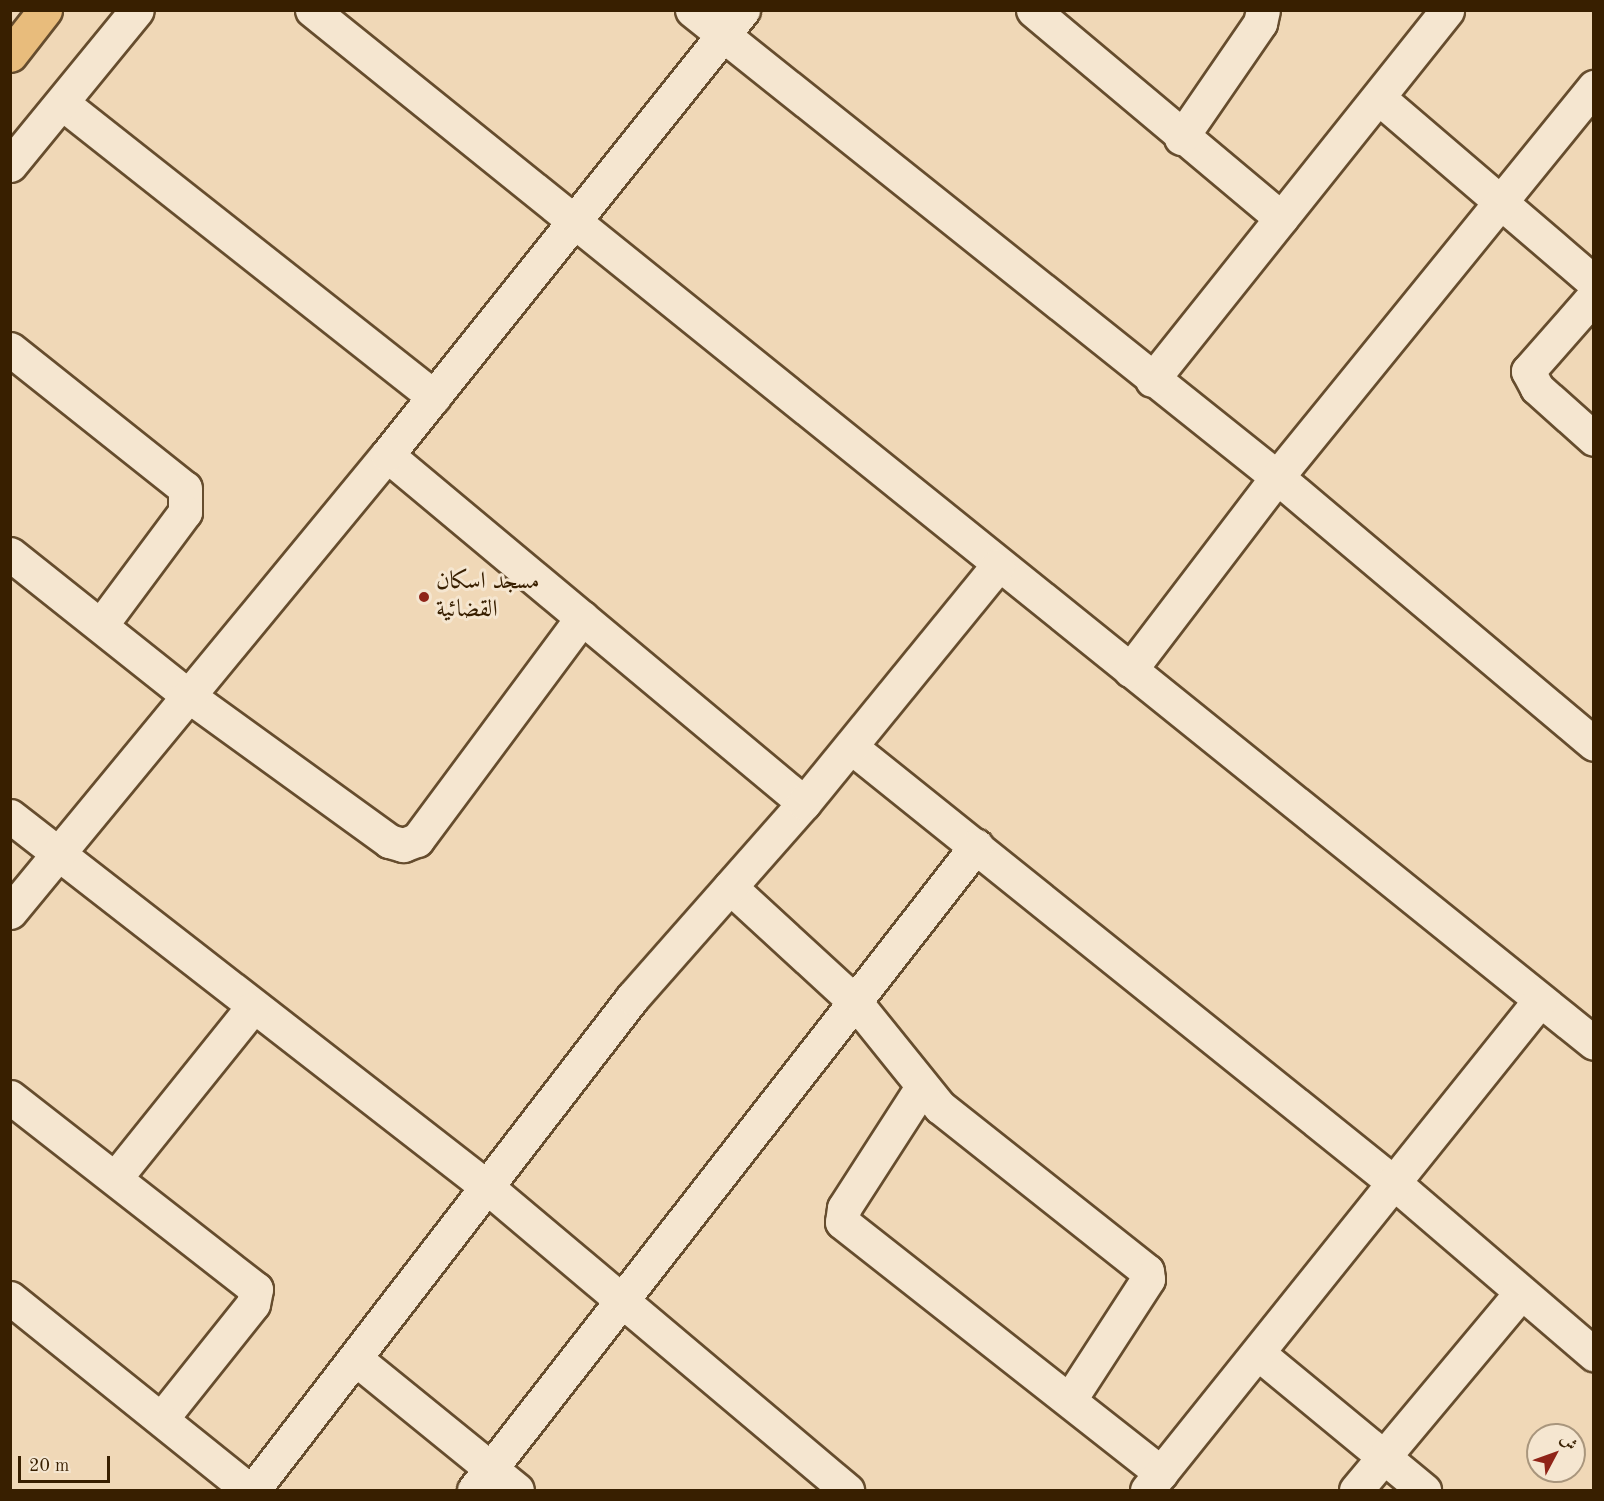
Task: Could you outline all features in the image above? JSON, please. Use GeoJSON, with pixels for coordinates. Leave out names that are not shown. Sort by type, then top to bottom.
{"type":"FeatureCollection","features":[{"type":"Feature","properties":{"kind":"highway"},"geometry":{"type":"LineString","coordinates":[[10,55],[45,10]]}},
{"type":"Feature","properties":{"kind":"street"},"geometry":{"type":"LineString","coordinates":[[10,165],[137,10]]}},
{"type":"Feature","properties":{"kind":"street"},"geometry":{"type":"LineString","coordinates":[[312,10],[575,221],[997,566],[1130,670],[1593,1043]]}},
{"type":"Feature","properties":{"kind":"street"},"geometry":{"type":"LineString","coordinates":[[692,10],[1152,380],[1277,477],[1593,744]]}},
{"type":"Feature","properties":{"kind":"street"},"geometry":{"type":"LineString","coordinates":[[10,912],[186,694],[387,455],[743,10]]}},
{"type":"Feature","properties":{"kind":"street"},"geometry":{"type":"LineString","coordinates":[[1033,10],[1181,138],[1281,218]]}},
{"type":"Feature","properties":{"kind":"street"},"geometry":{"type":"LineString","coordinates":[[1181,138],[1260,23],[1263,10]]}},
{"type":"Feature","properties":{"kind":"street"},"geometry":{"type":"LineString","coordinates":[[1152,380],[1448,10]]}},
{"type":"Feature","properties":{"kind":"street"},"geometry":{"type":"LineString","coordinates":[[1130,670],[1277,477],[1593,87]]}},
{"type":"Feature","properties":{"kind":"street"},"geometry":{"type":"LineString","coordinates":[[1379,98],[1593,282]]}},
{"type":"Feature","properties":{"kind":"street"},"geometry":{"type":"LineString","coordinates":[[62,103],[434,396]]}},
{"type":"Feature","properties":{"kind":"street"},"geometry":{"type":"LineString","coordinates":[[1593,296],[1528,371],[1537,388],[1593,439]]}},
{"type":"Feature","properties":{"kind":"street"},"geometry":{"type":"LineString","coordinates":[[10,349],[185,488],[185,512],[101,625]]}},
{"type":"Feature","properties":{"kind":"street"},"geometry":{"type":"LineString","coordinates":[[387,455],[804,803]]}},
{"type":"Feature","properties":{"kind":"street"},"geometry":{"type":"LineString","coordinates":[[10,554],[186,694],[389,841],[411,844],[582,618]]}},
{"type":"Feature","properties":{"kind":"street"},"geometry":{"type":"LineString","coordinates":[[10,1298],[251,1491],[357,1360],[632,998],[804,803],[997,566]]}},
{"type":"Feature","properties":{"kind":"street"},"geometry":{"type":"LineString","coordinates":[[851,747],[1394,1182],[1593,1354]]}},
{"type":"Feature","properties":{"kind":"street"},"geometry":{"type":"LineString","coordinates":[[10,816],[251,1009],[487,1187],[847,1491]]}},
{"type":"Feature","properties":{"kind":"street"},"geometry":{"type":"LineString","coordinates":[[484,1480],[976,846]]}},
{"type":"Feature","properties":{"kind":"street"},"geometry":{"type":"LineString","coordinates":[[730,887],[856,1003],[922,1086],[1147,1270],[1148,1280],[1070,1399]]}},
{"type":"Feature","properties":{"kind":"street"},"geometry":{"type":"LineString","coordinates":[[922,1086],[844,1208],[843,1222],[1070,1399],[1154,1482],[1259,1354],[1540,1000]]}},
{"type":"Feature","properties":{"kind":"street"},"geometry":{"type":"LineString","coordinates":[[116,1177],[251,1009]]}},
{"type":"Feature","properties":{"kind":"street"},"geometry":{"type":"LineString","coordinates":[[10,1097],[116,1177],[256,1289],[253,1304],[162,1418]]}},
{"type":"Feature","properties":{"kind":"street"},"geometry":{"type":"LineString","coordinates":[[1356,1491],[1521,1293]]}},
{"type":"Feature","properties":{"kind":"street"},"geometry":{"type":"LineString","coordinates":[[1259,1354],[1384,1455],[1424,1491]]}},
{"type":"Feature","properties":{"kind":"street"},"geometry":{"type":"LineString","coordinates":[[357,1360],[484,1480],[517,1491]]}},
{"type":"Feature","properties":{"kind":"place","name":"مسجد اسكان القضائية"},"geometry":{"type":"Point","coordinates":[424,597]}}]}
